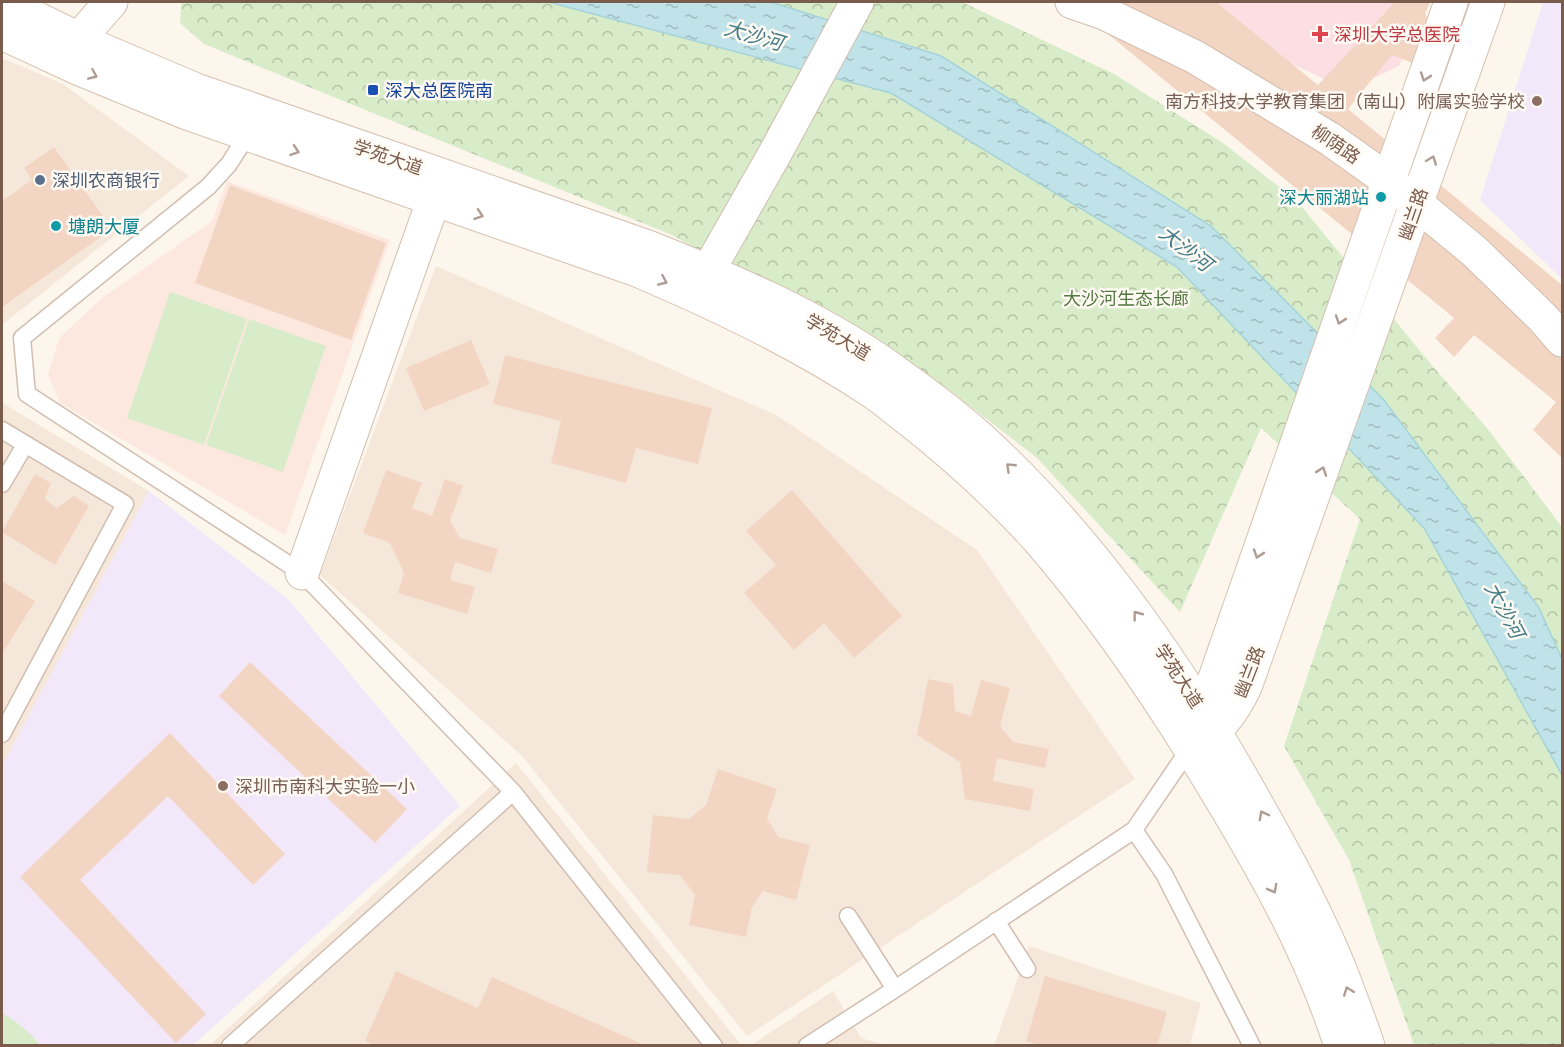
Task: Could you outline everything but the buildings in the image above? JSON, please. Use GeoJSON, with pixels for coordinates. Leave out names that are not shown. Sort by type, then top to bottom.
{"type":"FeatureCollection","features":[{"type":"Feature","properties":{"kind":"main road","name":"学苑大道"},"geometry":{"type":"LineString","coordinates":[[3,2],[70,50],[167,105],[248,134],[637,243],[772,299],[885,365],[934,400],[979,437],[1024,480],[1102,570],[1173,665],[1246,840],[1287,915],[1311,966],[1341,1046]]}},
{"type":"Feature","properties":{"kind":"main road"},"geometry":{"type":"LineString","coordinates":[[70,50],[111,2]]}},
{"type":"Feature","properties":{"kind":"main road"},"geometry":{"type":"LineString","coordinates":[[708,271],[857,2]]}},
{"type":"Feature","properties":{"kind":"main road","name":"柳荫路"},"geometry":{"type":"LineString","coordinates":[[1072,2],[1104,13],[1196,57],[1330,139],[1389,181],[1474,251],[1563,340]]}},
{"type":"Feature","properties":{"kind":"main road","name":"幽兰路"},"geometry":{"type":"LineString","coordinates":[[1202,731],[1278,499],[1451,2]]}},
{"type":"Feature","properties":{"kind":"main road","name":"幽兰路"},"geometry":{"type":"LineString","coordinates":[[1202,731],[1238,704],[1245,687],[1488,2]]}},
{"type":"Feature","properties":{"kind":"main road","name":"学苑大道"},"geometry":{"type":"LineString","coordinates":[[2,33],[150,71],[438,187],[699,296],[759,325],[874,393],[938,443],[989,489],[1038,539],[1118,640],[1154,692],[1202,731],[1258,806],[1314,912],[1338,966],[1368,1046]]}},
{"type":"Feature","properties":{"kind":"main road"},"geometry":{"type":"LineString","coordinates":[[302,573],[438,187]]}},
{"type":"Feature","properties":{"kind":"lane"},"geometry":{"type":"LineString","coordinates":[[248,134],[230,164],[208,187],[22,338],[27,394],[302,573],[513,792],[714,1046]]}},
{"type":"Feature","properties":{"kind":"lane"},"geometry":{"type":"LineString","coordinates":[[2,430],[125,504],[2,734]]}},
{"type":"Feature","properties":{"kind":"lane"},"geometry":{"type":"LineString","coordinates":[[2,483],[26,445]]}},
{"type":"Feature","properties":{"kind":"lane"},"geometry":{"type":"LineString","coordinates":[[807,1046],[1134,830],[1202,731]]}},
{"type":"Feature","properties":{"kind":"lane"},"geometry":{"type":"LineString","coordinates":[[230,1046],[513,792]]}},
{"type":"Feature","properties":{"kind":"lane"},"geometry":{"type":"LineString","coordinates":[[1134,830],[1164,874],[1252,1046]]}},
{"type":"Feature","properties":{"kind":"lane"},"geometry":{"type":"LineString","coordinates":[[848,916],[894,989]]}},
{"type":"Feature","properties":{"kind":"lane"},"geometry":{"type":"LineString","coordinates":[[996,921],[1027,969]]}},
{"type":"Feature","properties":{"kind":"shaded area","name":"深圳大学总医院"},"geometry":{"type":"Polygon","coordinates":[[[1158,2],[1425,2],[1399,66],[1348,90],[1158,2]]]}},
{"type":"Feature","properties":{"kind":"shaded area","name":"南方科技大学教育集团（南山）附属实验学校"},"geometry":{"type":"Polygon","coordinates":[[[1543,2],[1562,2],[1562,279],[1480,200],[1543,2]]]}},
{"type":"Feature","properties":{"kind":"shaded area"},"geometry":{"type":"Polygon","coordinates":[[[2,58],[63,84],[189,176],[2,325],[2,58]]]}},
{"type":"Feature","properties":{"kind":"shaded area"},"geometry":{"type":"Polygon","coordinates":[[[227,181],[390,240],[285,535],[60,403],[48,375],[59,338],[102,298],[212,221],[227,181]]]}},
{"type":"Feature","properties":{"kind":"shaded area"},"geometry":{"type":"Polygon","coordinates":[[[436,266],[776,415],[977,550],[1135,779],[747,1036],[522,756],[320,575],[436,266]]]}},
{"type":"Feature","properties":{"kind":"shaded area"},"geometry":{"type":"Polygon","coordinates":[[[2,398],[4,404],[149,491],[2,766],[2,398]]]}},
{"type":"Feature","properties":{"kind":"shaded area","name":"深圳市南科大实验一小"},"geometry":{"type":"Polygon","coordinates":[[[149,491],[288,599],[460,806],[193,1045],[2,1046],[2,766],[149,491]]]}},
{"type":"Feature","properties":{"kind":"shaded area"},"geometry":{"type":"Polygon","coordinates":[[[516,763],[741,1045],[209,1046],[516,763]]]}},
{"type":"Feature","properties":{"kind":"shaded area"},"geometry":{"type":"Polygon","coordinates":[[[1029,946],[1201,1003],[1190,1045],[994,1046],[1029,946]]]}},
{"type":"Feature","properties":{"kind":"shaded area"},"geometry":{"type":"Polygon","coordinates":[[[833,991],[861,1038],[887,1045],[750,1046],[833,991]]]}},
{"type":"Feature","properties":{"kind":"green space","name":"大沙河生态长廊"},"geometry":{"type":"Polygon","coordinates":[[[184,2],[962,2],[1114,74],[1223,143],[1297,201],[1435,369],[1487,428],[1562,527],[1562,1045],[1414,1045],[1349,860],[1284,746],[1360,519],[1261,428],[1180,612],[1037,458],[944,386],[672,235],[204,44],[180,23],[181,4],[184,2]]]}},
{"type":"Feature","properties":{"kind":"green space"},"geometry":{"type":"Polygon","coordinates":[[[170,292],[247,319],[204,445],[127,418],[170,292]]]}},
{"type":"Feature","properties":{"kind":"green space"},"geometry":{"type":"Polygon","coordinates":[[[249,319],[326,346],[283,472],[206,445],[249,319]]]}},
{"type":"Feature","properties":{"kind":"green space"},"geometry":{"type":"Polygon","coordinates":[[[2,1013],[23,1027],[40,1045],[2,1045],[2,1013]]]}},
{"type":"Feature","properties":{"kind":"water","name":"大沙河"},"geometry":{"type":"Polygon","coordinates":[[[548,2],[771,2],[941,56],[1211,226],[1384,400],[1539,608],[1562,659],[1562,775],[1424,528],[1177,267],[891,93],[548,2]]]}},
{"type":"Feature","properties":{"kind":"place","name":"深圳大学总医院"},"geometry":{"type":"Point","coordinates":[1320,34]}},
{"type":"Feature","properties":{"kind":"place","name":"深大总医院南"},"geometry":{"type":"Point","coordinates":[373,90]}},
{"type":"Feature","properties":{"kind":"place","name":"南方科技大学教育集团（南山）附属实验学校"},"geometry":{"type":"Point","coordinates":[1537,101]}},
{"type":"Feature","properties":{"kind":"place","name":"深圳农商银行"},"geometry":{"type":"Point","coordinates":[40,180]}},
{"type":"Feature","properties":{"kind":"place","name":"深大丽湖站"},"geometry":{"type":"Point","coordinates":[1381,197]}},
{"type":"Feature","properties":{"kind":"place","name":"塘朗大厦"},"geometry":{"type":"Point","coordinates":[56,226]}},
{"type":"Feature","properties":{"kind":"place","name":"深圳市南科大实验一小"},"geometry":{"type":"Point","coordinates":[223,786]}}]}
